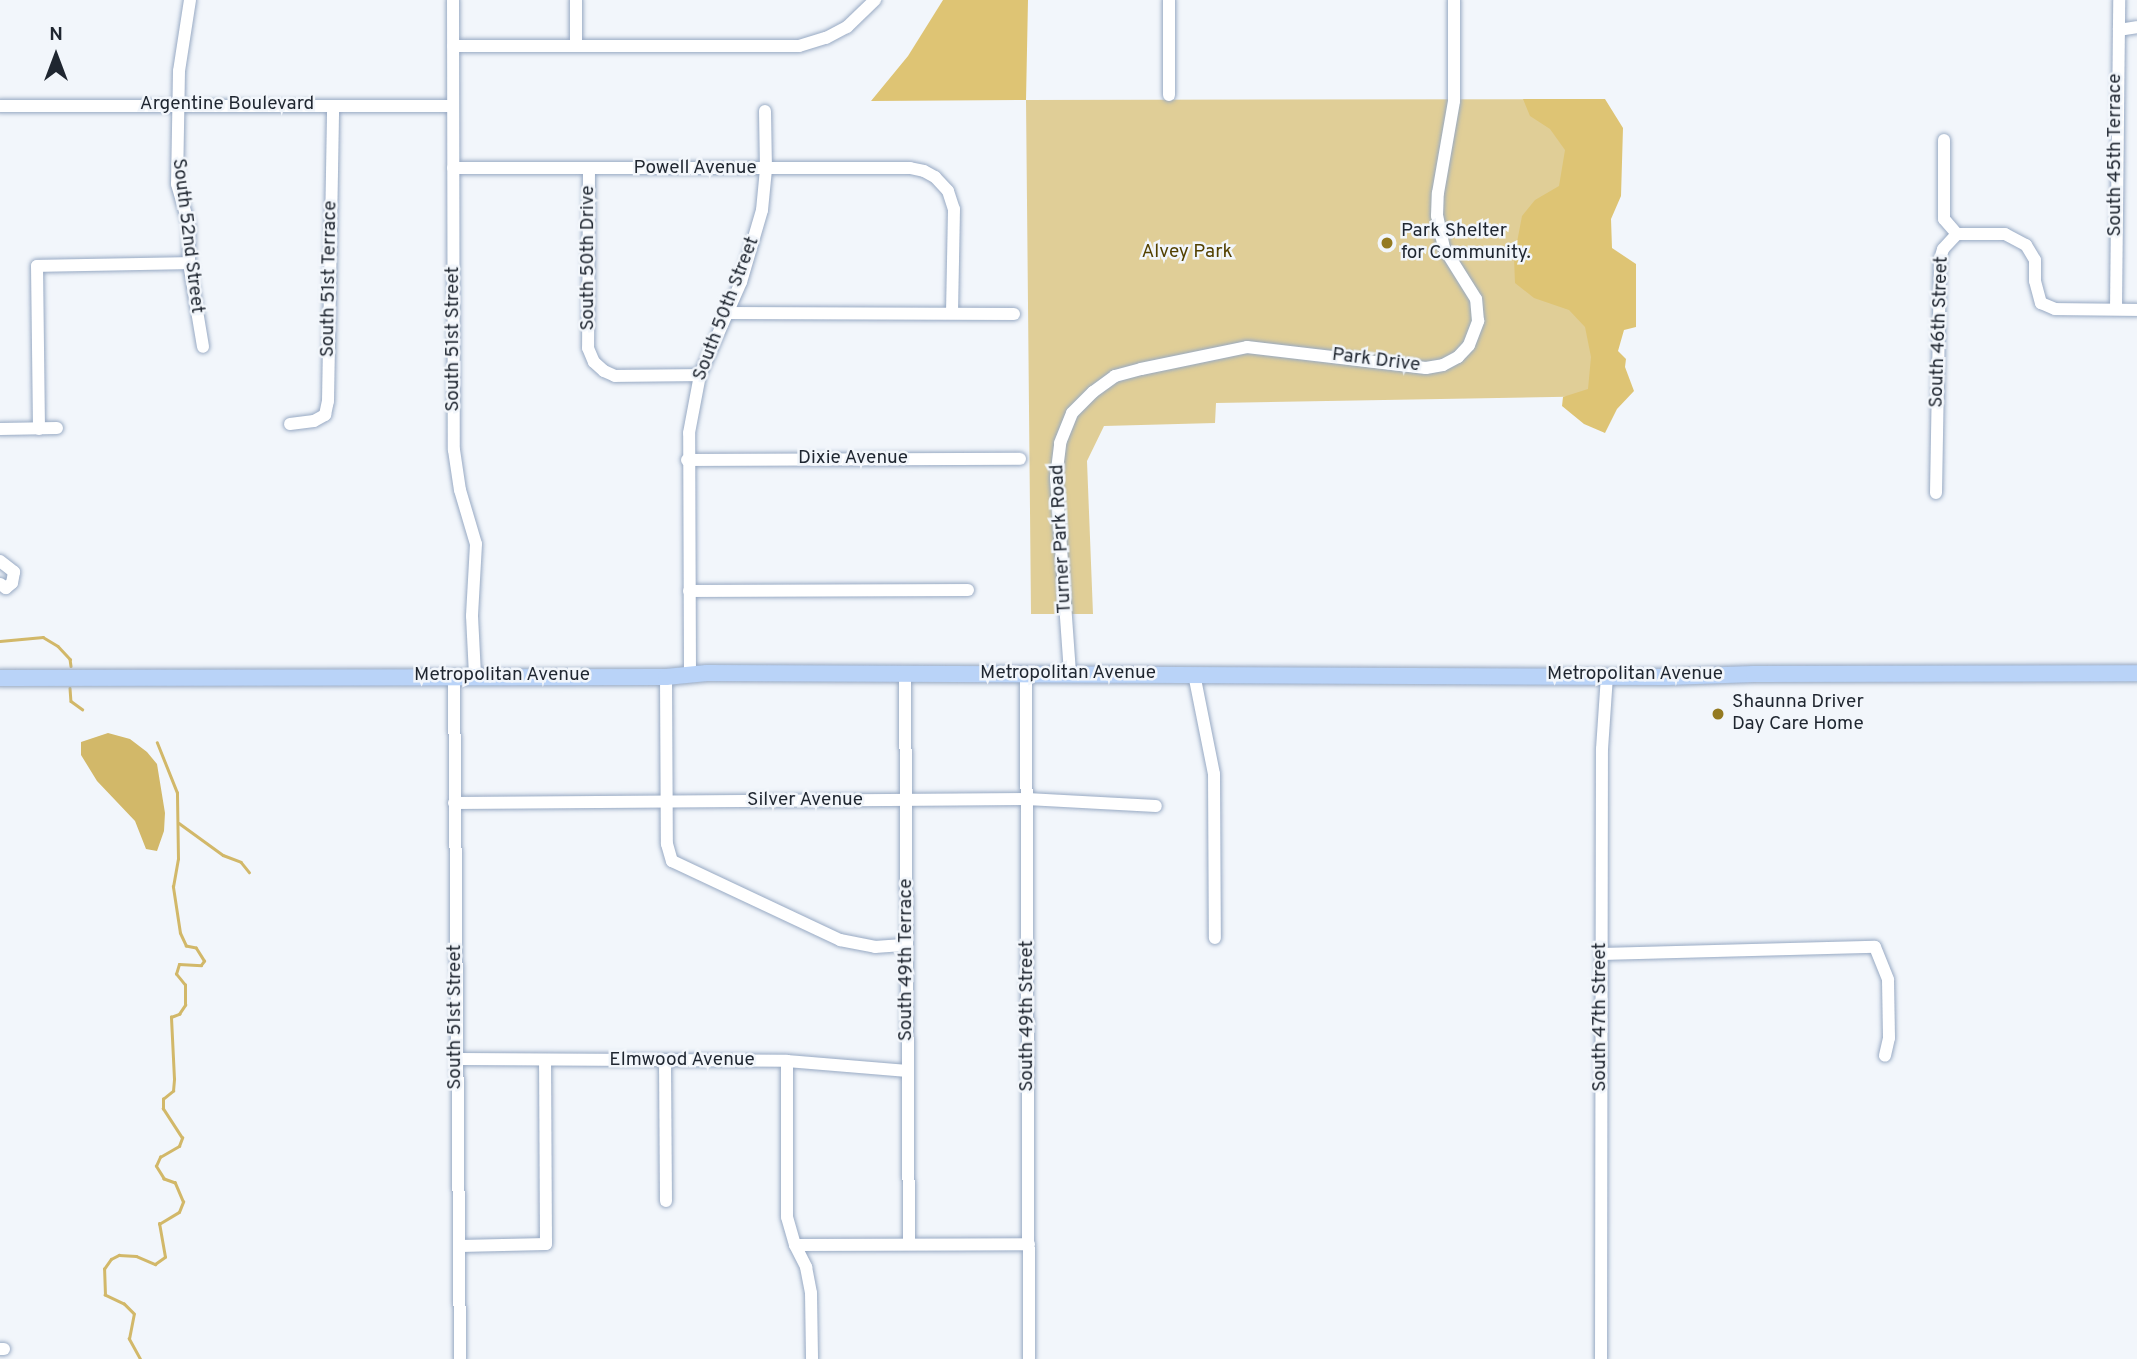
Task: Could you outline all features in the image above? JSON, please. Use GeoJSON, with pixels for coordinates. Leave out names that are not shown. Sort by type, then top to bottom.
{"type":"FeatureCollection","features":[{"type":"Feature","properties":{"kind":"main road","name":"Metropolitan Avenue"},"geometry":{"type":"LineString","coordinates":[[0,678],[905,676],[1026,673],[1607,676],[2137,673]]}},
{"type":"Feature","properties":{"kind":"street","name":"South 52nd Street"},"geometry":{"type":"LineString","coordinates":[[190,0],[181,49],[177,104],[177,184],[189,225],[189,263],[204,347]]}},
{"type":"Feature","properties":{"kind":"street","name":"South 51st Street"},"geometry":{"type":"LineString","coordinates":[[453,0],[454,450],[460,490],[477,544],[472,616],[475,675]]}},
{"type":"Feature","properties":{"kind":"street"},"geometry":{"type":"LineString","coordinates":[[576,0],[576,46]]}},
{"type":"Feature","properties":{"kind":"street"},"geometry":{"type":"LineString","coordinates":[[453,46],[799,46],[826,38],[866,11],[875,0]]}},
{"type":"Feature","properties":{"kind":"street"},"geometry":{"type":"LineString","coordinates":[[1169,0],[1169,95]]}},
{"type":"Feature","properties":{"kind":"street","name":"Park Drive"},"geometry":{"type":"LineString","coordinates":[[1271,349],[1426,368],[1451,361],[1469,345],[1478,321],[1476,299],[1444,248],[1437,216],[1438,193],[1454,101],[1454,0]]}},
{"type":"Feature","properties":{"kind":"street","name":"South 45th Terrace"},"geometry":{"type":"LineString","coordinates":[[2116,310],[2119,0]]}},
{"type":"Feature","properties":{"kind":"street"},"geometry":{"type":"LineString","coordinates":[[2119,30],[2137,27]]}},
{"type":"Feature","properties":{"kind":"street","name":"Argentine Boulevard"},"geometry":{"type":"LineString","coordinates":[[0,106],[453,106]]}},
{"type":"Feature","properties":{"kind":"street","name":"South 51st Terrace"},"geometry":{"type":"LineString","coordinates":[[290,424],[314,421],[325,415],[328,401],[333,106]]}},
{"type":"Feature","properties":{"kind":"street","name":"South 50th Street"},"geometry":{"type":"LineString","coordinates":[[690,675],[687,460],[700,375],[728,313],[753,247],[762,210],[766,169],[765,111]]}},
{"type":"Feature","properties":{"kind":"street","name":"South 46th Street"},"geometry":{"type":"LineString","coordinates":[[1936,493],[1940,259],[1942,249],[1957,234],[1944,219],[1944,140]]}},
{"type":"Feature","properties":{"kind":"street","name":"Powell Avenue"},"geometry":{"type":"LineString","coordinates":[[453,168],[910,169],[935,177],[948,191],[954,209],[952,313]]}},
{"type":"Feature","properties":{"kind":"street","name":"South 50th Drive"},"geometry":{"type":"LineString","coordinates":[[589,169],[588,348],[594,362],[615,376],[700,375]]}},
{"type":"Feature","properties":{"kind":"street"},"geometry":{"type":"LineString","coordinates":[[1957,234],[2005,234],[2026,245],[2035,260],[2035,281],[2041,303],[2054,310],[2137,310]]}},
{"type":"Feature","properties":{"kind":"street"},"geometry":{"type":"LineString","coordinates":[[39,429],[37,266],[189,263]]}},
{"type":"Feature","properties":{"kind":"street"},"geometry":{"type":"LineString","coordinates":[[728,313],[1014,314]]}},
{"type":"Feature","properties":{"kind":"street","name":"Turner Park Road"},"geometry":{"type":"LineString","coordinates":[[1070,673],[1056,478],[1060,443],[1072,413],[1115,376],[1247,347],[1271,349]]}},
{"type":"Feature","properties":{"kind":"street"},"geometry":{"type":"LineString","coordinates":[[0,429],[57,428]]}},
{"type":"Feature","properties":{"kind":"street","name":"Dixie Avenue"},"geometry":{"type":"LineString","coordinates":[[687,460],[1020,459]]}},
{"type":"Feature","properties":{"kind":"street"},"geometry":{"type":"LineString","coordinates":[[0,561],[14,572],[12,583],[6,588],[0,584]]}},
{"type":"Feature","properties":{"kind":"street"},"geometry":{"type":"LineString","coordinates":[[689,591],[968,590]]}},
{"type":"Feature","properties":{"kind":"street","name":"South 49th Street"},"geometry":{"type":"LineString","coordinates":[[1026,673],[1029,1359]]}},
{"type":"Feature","properties":{"kind":"street"},"geometry":{"type":"LineString","coordinates":[[1194,674],[1214,774],[1215,938]]}},
{"type":"Feature","properties":{"kind":"street","name":"South 51st Street"},"geometry":{"type":"LineString","coordinates":[[454,676],[460,1359]]}},
{"type":"Feature","properties":{"kind":"street","name":"South 49th Terrace"},"geometry":{"type":"LineString","coordinates":[[905,676],[909,1244]]}},
{"type":"Feature","properties":{"kind":"street","name":"South 47th Street"},"geometry":{"type":"LineString","coordinates":[[1601,1359],[1602,749],[1607,676]]}},
{"type":"Feature","properties":{"kind":"street"},"geometry":{"type":"LineString","coordinates":[[666,677],[667,844],[673,861],[840,940],[875,947],[906,945]]}},
{"type":"Feature","properties":{"kind":"street","name":"Silver Avenue"},"geometry":{"type":"LineString","coordinates":[[454,803],[1027,799],[1156,806]]}},
{"type":"Feature","properties":{"kind":"street"},"geometry":{"type":"LineString","coordinates":[[1601,954],[1875,947],[1888,981],[1889,1038],[1885,1056]]}},
{"type":"Feature","properties":{"kind":"street","name":"Elmwood Avenue"},"geometry":{"type":"LineString","coordinates":[[457,1059],[545,1062],[786,1061],[908,1072]]}},
{"type":"Feature","properties":{"kind":"street"},"geometry":{"type":"LineString","coordinates":[[665,1060],[666,1200]]}},
{"type":"Feature","properties":{"kind":"street"},"geometry":{"type":"LineString","coordinates":[[786,1061],[787,1217],[795,1245],[806,1267],[811,1293],[812,1359]]}},
{"type":"Feature","properties":{"kind":"street"},"geometry":{"type":"LineString","coordinates":[[460,1246],[546,1244],[545,1062]]}},
{"type":"Feature","properties":{"kind":"street"},"geometry":{"type":"LineString","coordinates":[[795,1245],[1029,1244]]}},
{"type":"Feature","properties":{"kind":"green space","name":"Alvey Park"},"geometry":{"type":"Polygon","coordinates":[[[1605,99],[1610,396],[1216,403],[1215,423],[1104,426],[1087,461],[1093,614],[1031,614],[1026,100],[1605,99]]]}},
{"type":"Feature","properties":{"kind":"shaded area"},"geometry":{"type":"Polygon","coordinates":[[[943,0],[1028,0],[1026,100],[871,101],[908,56],[943,0]]]}},
{"type":"Feature","properties":{"kind":"shaded area"},"geometry":{"type":"Polygon","coordinates":[[[1523,99],[1605,99],[1623,128],[1621,196],[1611,219],[1612,248],[1636,264],[1636,327],[1624,330],[1618,351],[1626,359],[1625,367],[1634,391],[1617,409],[1605,433],[1584,424],[1562,406],[1563,397],[1588,389],[1591,357],[1585,327],[1569,310],[1534,298],[1515,283],[1514,258],[1522,216],[1535,200],[1559,186],[1565,150],[1550,129],[1530,116],[1523,99]]]}},
{"type":"Feature","properties":{"kind":"shaded area"},"geometry":{"type":"Polygon","coordinates":[[[108,733],[130,739],[157,764],[165,813],[164,831],[157,851],[146,849],[135,821],[97,781],[81,755],[81,742],[108,733]]]}},
{"type":"Feature","properties":{"kind":"waterway"},"geometry":{"type":"LineString","coordinates":[[0,641],[43,637],[58,646],[70,659],[71,666]]}},
{"type":"Feature","properties":{"kind":"waterway"},"geometry":{"type":"LineString","coordinates":[[70,688],[71,701],[82,709]]}},
{"type":"Feature","properties":{"kind":"waterway"},"geometry":{"type":"LineString","coordinates":[[140,1359],[129,1339],[134,1314],[124,1304],[105,1295],[104,1269],[111,1259],[119,1255],[136,1256],[155,1264],[165,1257],[159,1224],[179,1212],[183,1202],[175,1183],[164,1179],[156,1166],[160,1157],[179,1146],[182,1138],[163,1109],[163,1099],[173,1091],[171,1017],[179,1014],[185,1005],[185,985],[176,974],[179,964],[201,965],[204,961],[196,948],[186,946],[180,933],[173,887],[178,859],[177,793],[157,743]]}},
{"type":"Feature","properties":{"kind":"waterway"},"geometry":{"type":"LineString","coordinates":[[179,823],[223,855],[241,862],[249,872]]}},
{"type":"Feature","properties":{"kind":"place","name":"Park Shelter for Community."},"geometry":{"type":"Point","coordinates":[1387,243]}},
{"type":"Feature","properties":{"kind":"place","name":"Shaunna Driver Day Care Home"},"geometry":{"type":"Point","coordinates":[1718,714]}}]}
